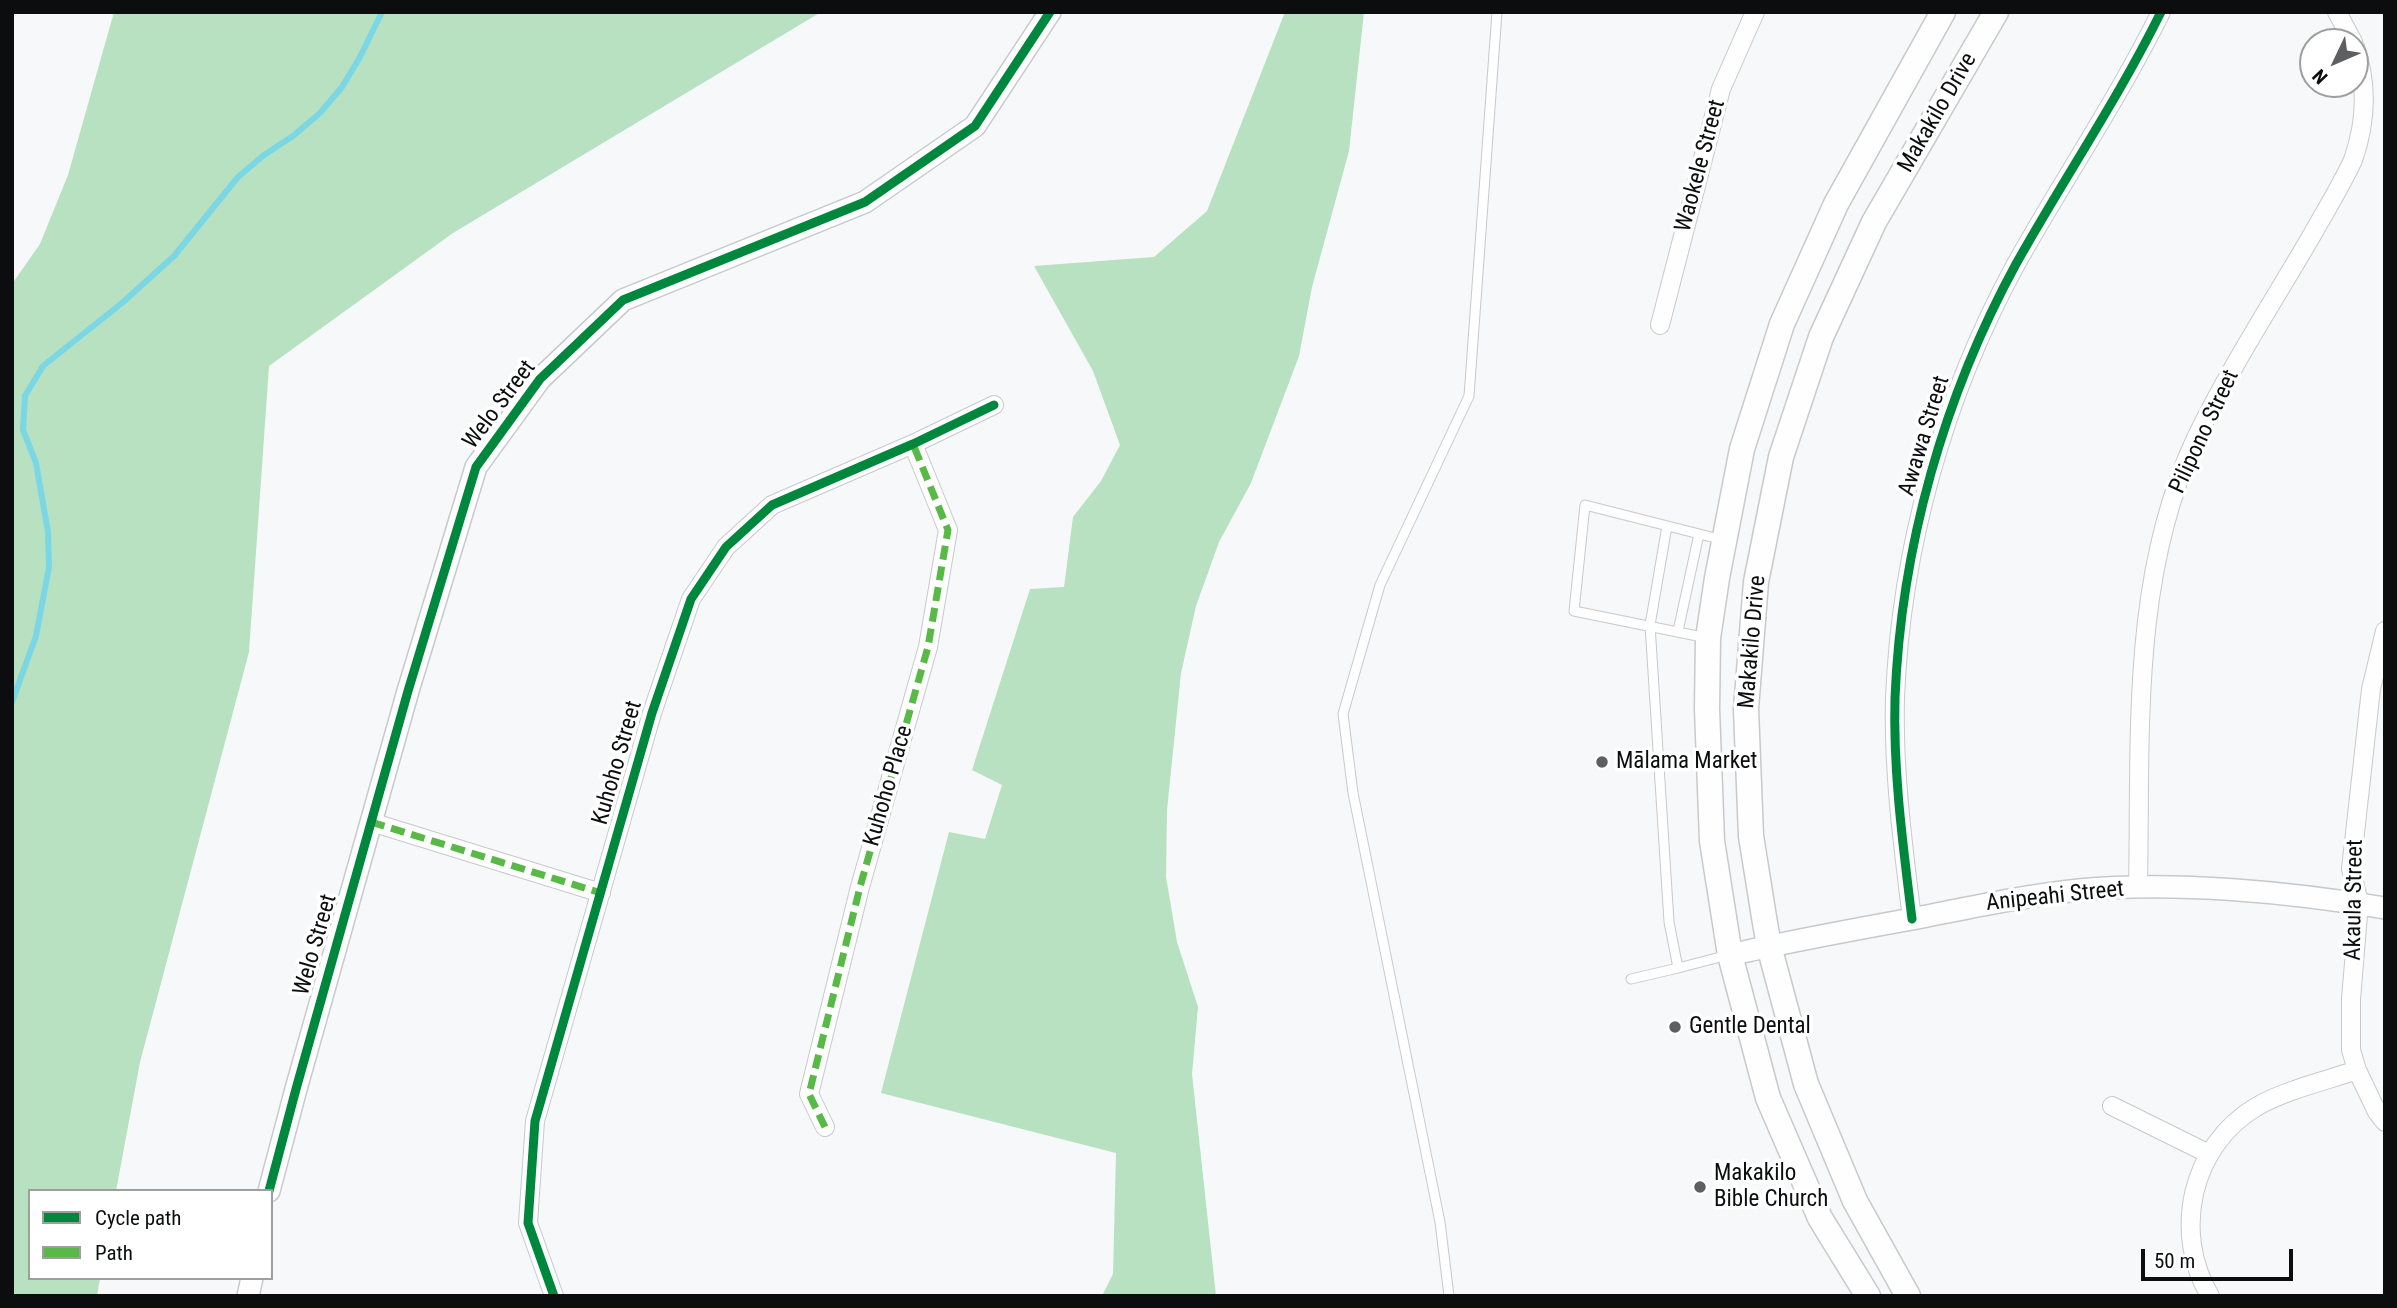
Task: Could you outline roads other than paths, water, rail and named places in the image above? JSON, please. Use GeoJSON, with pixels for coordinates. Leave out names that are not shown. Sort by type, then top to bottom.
{"type":"FeatureCollection","features":[{"type":"Feature","properties":{"kind":"main road","name":"Makakilo Drive"},"geometry":{"type":"LineString","coordinates":[[1868,1296],[1820,1219],[1768,1098],[1730,955],[1711,829],[1707,709],[1708,638],[1742,449],[1782,324],[1836,204],[1943,12]]}},
{"type":"Feature","properties":{"kind":"main road","name":"Makakilo Drive"},"geometry":{"type":"LineString","coordinates":[[1908,1296],[1855,1201],[1806,1084],[1769,946],[1751,836],[1746,709],[1756,582],[1781,457],[1821,337],[1874,222],[1996,12]]}},
{"type":"Feature","properties":{"kind":"street","name":"Welo Street"},"geometry":{"type":"LineString","coordinates":[[271,1189],[299,1076],[371,822],[476,467],[540,379],[623,300],[865,202],[975,126],[1050,12]]}},
{"type":"Feature","properties":{"kind":"street","name":"Waokele Street"},"geometry":{"type":"LineString","coordinates":[[1660,325],[1721,89],[1755,12]]}},
{"type":"Feature","properties":{"kind":"street","name":"Awawa Street"},"geometry":{"type":"LineString","coordinates":[[1912,919],[1898,811],[1895,698],[1906,585],[1930,475],[1966,368],[2015,266],[2161,12]]}},
{"type":"Feature","properties":{"kind":"street"},"geometry":{"type":"LineString","coordinates":[[2337,12],[2346,28]]}},
{"type":"Feature","properties":{"kind":"street","name":"Pilipono Street"},"geometry":{"type":"LineString","coordinates":[[2138,888],[2143,668],[2147,610],[2157,551],[2174,494],[2196,440],[2223,387],[2353,160],[2363,124],[2364,98]]}},
{"type":"Feature","properties":{"kind":"street","name":"Kuhoho Street"},"geometry":{"type":"LineString","coordinates":[[554,1296],[528,1223],[535,1121],[652,713],[691,599],[726,547],[772,505],[913,444],[994,405]]}},
{"type":"Feature","properties":{"kind":"street","name":"Kuhoho Place"},"geometry":{"type":"LineString","coordinates":[[825,1127],[809,1094],[860,887],[928,647],[948,530],[913,444]]}},
{"type":"Feature","properties":{"kind":"street","name":"Akaula Street"},"geometry":{"type":"LineString","coordinates":[[2385,631],[2371,690],[2351,869],[2359,903],[2351,999],[2351,1050],[2357,1070],[2377,1112],[2385,1122]]}},
{"type":"Feature","properties":{"kind":"street"},"geometry":{"type":"LineString","coordinates":[[371,822],[601,893]]}},
{"type":"Feature","properties":{"kind":"street","name":"Anipeahi Street"},"geometry":{"type":"LineString","coordinates":[[1730,955],[2006,900],[2080,890],[2228,890],[2385,908]]}},
{"type":"Feature","properties":{"kind":"street"},"geometry":{"type":"LineString","coordinates":[[2210,1296],[2195,1262],[2190,1230],[2194,1191],[2209,1154],[2229,1129],[2253,1108],[2282,1095],[2357,1070]]}},
{"type":"Feature","properties":{"kind":"street"},"geometry":{"type":"LineString","coordinates":[[2112,1106],[2209,1154]]}},
{"type":"Feature","properties":{"kind":"lane"},"geometry":{"type":"LineString","coordinates":[[1449,1296],[1440,1222],[1353,793],[1343,714],[1380,585],[1469,396],[1497,12]]}},
{"type":"Feature","properties":{"kind":"lane"},"geometry":{"type":"LineString","coordinates":[[1708,638],[1574,611],[1585,505],[1724,540]]}},
{"type":"Feature","properties":{"kind":"lane"},"geometry":{"type":"LineString","coordinates":[[1667,526],[1650,625],[1670,922],[1678,968]]}},
{"type":"Feature","properties":{"kind":"lane"},"geometry":{"type":"LineString","coordinates":[[1678,631],[1699,534]]}},
{"type":"Feature","properties":{"kind":"lane"},"geometry":{"type":"LineString","coordinates":[[1631,979],[1730,955]]}},
{"type":"Feature","properties":{"kind":"waterway"},"geometry":{"type":"LineString","coordinates":[[12,702],[36,636],[49,567],[48,532],[36,463],[23,430],[25,396],[43,366],[122,303],[174,256],[238,177],[320,113],[342,87],[382,12]]}},
{"type":"Feature","properties":{"kind":"place","name":"Mālama Market"},"geometry":{"type":"Point","coordinates":[1602,762]}},
{"type":"Feature","properties":{"kind":"place","name":"Gentle Dental"},"geometry":{"type":"Point","coordinates":[1675,1027]}},
{"type":"Feature","properties":{"kind":"place","name":"Makakilo Bible Church"},"geometry":{"type":"Point","coordinates":[1700,1187]}}]}
